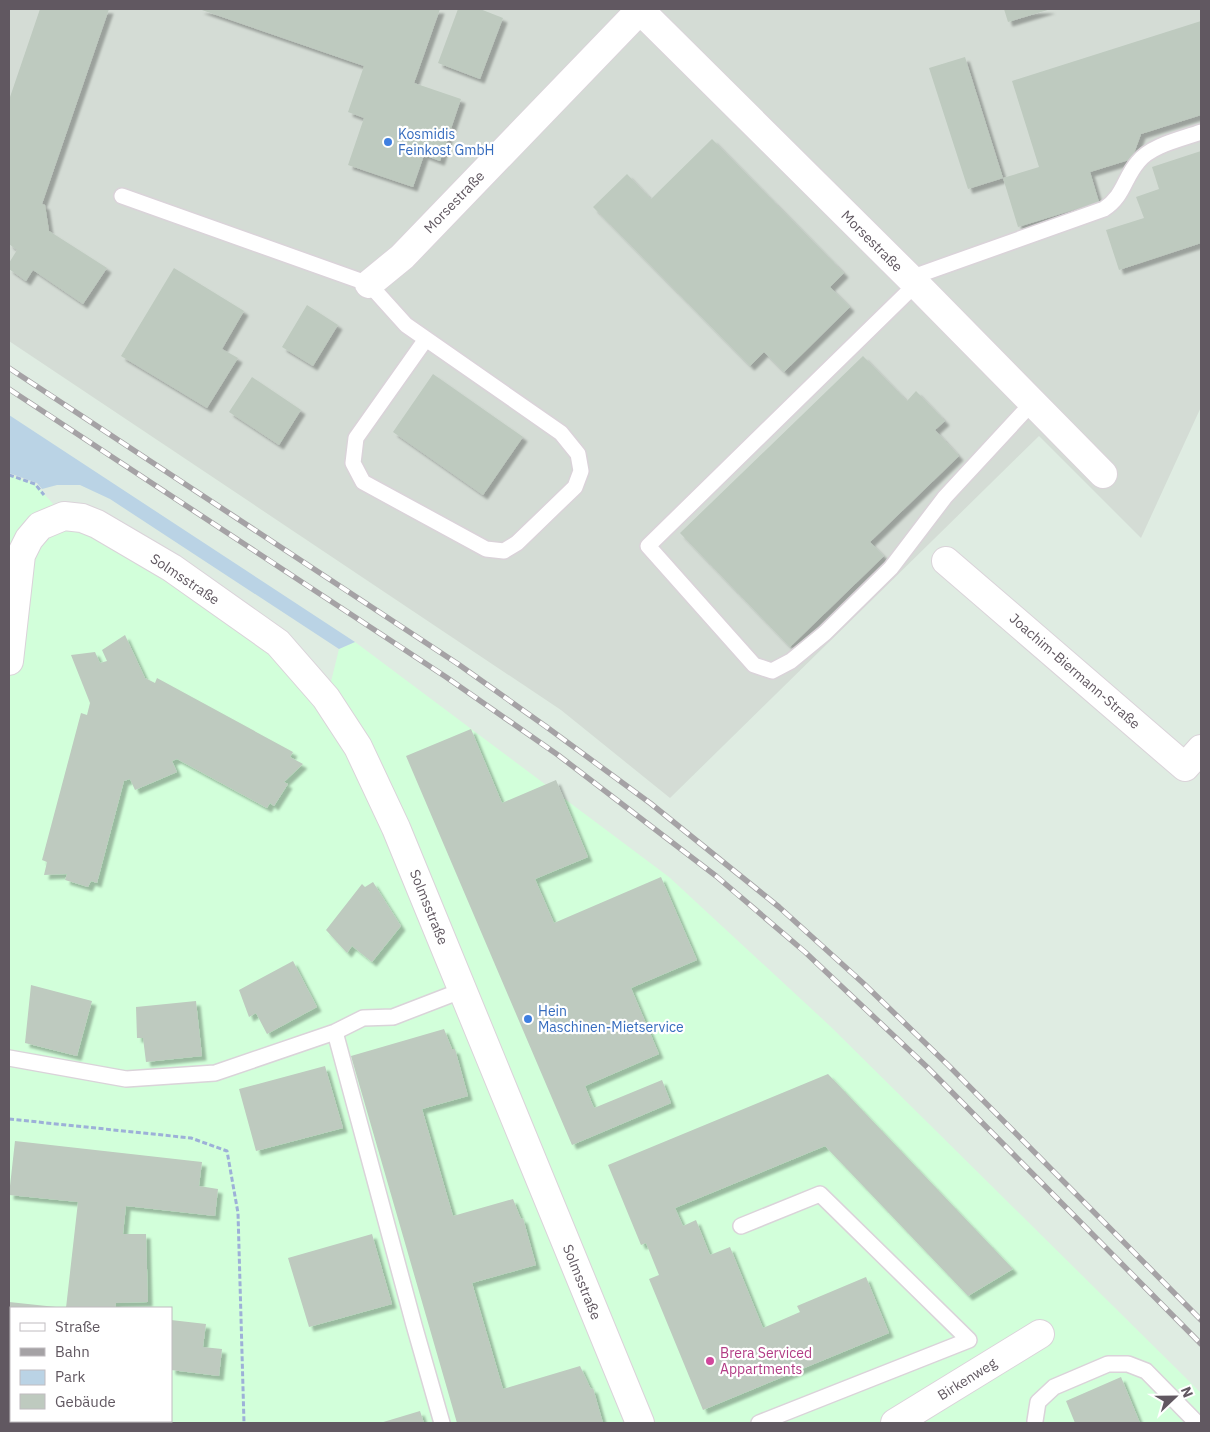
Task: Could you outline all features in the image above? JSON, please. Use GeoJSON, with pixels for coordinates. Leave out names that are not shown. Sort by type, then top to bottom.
{"type":"FeatureCollection","features":[{"type":"Feature","properties":{"kind":"street","name":"Morsestraße"},"geometry":{"type":"LineString","coordinates":[[369,284],[402,257],[640,9],[913,281],[1102,474]]}},
{"type":"Feature","properties":{"kind":"street","name":"Solmsstraße"},"geometry":{"type":"LineString","coordinates":[[12,594],[21,555],[29,539],[40,526],[64,516],[82,518],[97,524],[172,568],[278,643],[326,698],[358,747],[396,828],[640,1423]]}},
{"type":"Feature","properties":{"kind":"street","name":"Joachim-Biermann-Straße"},"geometry":{"type":"LineString","coordinates":[[946,561],[1185,767],[1201,749]]}},
{"type":"Feature","properties":{"kind":"street"},"geometry":{"type":"LineString","coordinates":[[9,661],[12,594]]}},
{"type":"Feature","properties":{"kind":"street","name":"Birkenweg"},"geometry":{"type":"LineString","coordinates":[[895,1423],[1040,1334]]}},
{"type":"Feature","properties":{"kind":"lane"},"geometry":{"type":"LineString","coordinates":[[1032,403],[945,497],[891,568],[825,633],[791,661],[772,671],[754,665],[648,546],[913,281],[1104,209],[1118,198],[1134,168],[1144,156],[1160,147],[1201,132]]}},
{"type":"Feature","properties":{"kind":"lane"},"geometry":{"type":"LineString","coordinates":[[122,196],[369,284],[406,326],[426,339],[561,433],[578,454],[582,471],[575,487],[517,543],[504,551],[486,549],[363,482],[353,463],[356,438],[426,339]]}},
{"type":"Feature","properties":{"kind":"lane"},"geometry":{"type":"LineString","coordinates":[[9,1058],[126,1079],[214,1073],[335,1032],[363,1018],[393,1017],[463,990]]}},
{"type":"Feature","properties":{"kind":"lane"},"geometry":{"type":"LineString","coordinates":[[335,1032],[442,1423]]}},
{"type":"Feature","properties":{"kind":"lane"},"geometry":{"type":"LineString","coordinates":[[741,1226],[820,1194],[969,1340],[759,1423]]}},
{"type":"Feature","properties":{"kind":"lane"},"geometry":{"type":"LineString","coordinates":[[1035,1423],[1038,1402],[1054,1386],[1108,1364],[1128,1364],[1146,1371],[1197,1423]]}},
{"type":"Feature","properties":{"kind":"path"},"geometry":{"type":"LineString","coordinates":[[9,475],[35,484]]}},
{"type":"Feature","properties":{"kind":"path"},"geometry":{"type":"LineString","coordinates":[[9,1119],[191,1138],[227,1151],[238,1213],[244,1423]]}},
{"type":"Feature","properties":{"kind":"shaded area"},"geometry":{"type":"Polygon","coordinates":[[[9,9],[1201,9],[1201,407],[1141,538],[1039,436],[670,798],[561,710],[9,341],[9,9]]]}},
{"type":"Feature","properties":{"kind":"shaded area"},"geometry":{"type":"Polygon","coordinates":[[[9,475],[35,484],[64,516],[172,568],[327,698],[339,649],[355,642],[669,877],[830,1026],[1201,1393],[1201,1423],[9,1423],[9,475]]]}},
{"type":"Feature","properties":{"kind":"green space"},"geometry":{"type":"Polygon","coordinates":[[[9,415],[355,642],[339,649],[110,499],[80,485],[57,485],[42,489],[37,483],[9,473],[9,415]]]}},
{"type":"Feature","properties":{"kind":"building"},"geometry":{"type":"Polygon","coordinates":[[[40,9],[109,9],[42,204],[45,205],[49,231],[107,268],[83,304],[33,270],[26,281],[9,269],[9,263],[17,250],[9,244],[9,100],[40,9]]]}},
{"type":"Feature","properties":{"kind":"building"},"geometry":{"type":"Polygon","coordinates":[[[199,9],[440,9],[414,83],[461,99],[440,161],[424,155],[413,187],[348,165],[364,118],[348,112],[364,66],[199,9]]]}},
{"type":"Feature","properties":{"kind":"building"},"geometry":{"type":"Polygon","coordinates":[[[458,9],[480,9],[503,18],[480,79],[438,63],[458,9]]]}},
{"type":"Feature","properties":{"kind":"building"},"geometry":{"type":"Polygon","coordinates":[[[1004,9],[1051,9],[1008,22],[1004,9]]]}},
{"type":"Feature","properties":{"kind":"building"},"geometry":{"type":"Polygon","coordinates":[[[1201,21],[1201,115],[1141,134],[1132,159],[1090,172],[1099,202],[1018,227],[1003,178],[1039,167],[1012,81],[1201,21]]]}},
{"type":"Feature","properties":{"kind":"building"},"geometry":{"type":"Polygon","coordinates":[[[965,57],[1003,178],[968,189],[929,68],[965,57]]]}},
{"type":"Feature","properties":{"kind":"building"},"geometry":{"type":"Polygon","coordinates":[[[712,139],[844,273],[830,287],[850,307],[784,372],[764,352],[750,366],[593,207],[627,174],[651,199],[712,139]]]}},
{"type":"Feature","properties":{"kind":"building"},"geometry":{"type":"Polygon","coordinates":[[[1201,151],[1201,243],[1119,270],[1106,230],[1144,218],[1136,197],[1159,189],[1152,167],[1201,151]]]}},
{"type":"Feature","properties":{"kind":"building"},"geometry":{"type":"Polygon","coordinates":[[[174,268],[244,311],[222,349],[238,358],[207,408],[121,356],[174,268]]]}},
{"type":"Feature","properties":{"kind":"building"},"geometry":{"type":"Polygon","coordinates":[[[307,305],[338,325],[313,366],[282,347],[307,305]]]}},
{"type":"Feature","properties":{"kind":"building"},"geometry":{"type":"Polygon","coordinates":[[[863,356],[907,401],[916,391],[945,421],[935,430],[959,456],[870,542],[884,556],[790,647],[680,533],[863,356]]]}},
{"type":"Feature","properties":{"kind":"building"},"geometry":{"type":"Polygon","coordinates":[[[433,374],[523,437],[483,495],[393,432],[433,374]]]}},
{"type":"Feature","properties":{"kind":"building"},"geometry":{"type":"Polygon","coordinates":[[[252,377],[301,410],[279,445],[229,412],[252,377]]]}},
{"type":"Feature","properties":{"kind":"building"},"geometry":{"type":"Polygon","coordinates":[[[125,635],[145,678],[155,683],[157,678],[293,752],[290,757],[303,764],[284,782],[288,784],[274,806],[270,803],[267,808],[177,759],[172,761],[177,772],[135,790],[130,779],[124,781],[97,883],[91,881],[88,887],[65,880],[67,874],[44,875],[47,862],[42,860],[81,713],[87,715],[90,703],[71,655],[95,652],[100,663],[107,661],[102,650],[125,635]]]}},
{"type":"Feature","properties":{"kind":"building"},"geometry":{"type":"Polygon","coordinates":[[[471,729],[502,803],[556,780],[588,857],[535,879],[554,923],[661,877],[697,960],[631,988],[659,1054],[585,1086],[594,1108],[662,1080],[671,1103],[572,1145],[406,756],[471,729]]]}},
{"type":"Feature","properties":{"kind":"building"},"geometry":{"type":"Polygon","coordinates":[[[373,882],[401,926],[372,962],[352,946],[347,953],[326,930],[362,884],[365,887],[373,882]]]}},
{"type":"Feature","properties":{"kind":"building"},"geometry":{"type":"Polygon","coordinates":[[[293,961],[317,1007],[267,1034],[256,1013],[249,1017],[239,990],[293,961]]]}},
{"type":"Feature","properties":{"kind":"building"},"geometry":{"type":"Polygon","coordinates":[[[31,985],[92,1001],[77,1056],[25,1043],[31,985]]]}},
{"type":"Feature","properties":{"kind":"building"},"geometry":{"type":"Polygon","coordinates":[[[196,1001],[202,1056],[146,1062],[143,1038],[137,1038],[136,1007],[196,1001]]]}},
{"type":"Feature","properties":{"kind":"building"},"geometry":{"type":"Polygon","coordinates":[[[444,1029],[452,1049],[455,1049],[468,1096],[422,1109],[453,1216],[513,1199],[521,1219],[523,1218],[536,1265],[472,1283],[503,1389],[580,1366],[591,1389],[593,1388],[603,1423],[457,1423],[351,1056],[444,1029]]]}},
{"type":"Feature","properties":{"kind":"building"},"geometry":{"type":"Polygon","coordinates":[[[325,1066],[343,1128],[256,1151],[239,1089],[325,1066]]]}},
{"type":"Feature","properties":{"kind":"building"},"geometry":{"type":"Polygon","coordinates":[[[828,1074],[1013,1269],[968,1296],[825,1146],[675,1208],[683,1226],[696,1220],[710,1255],[730,1247],[763,1328],[800,1312],[797,1306],[866,1277],[889,1333],[703,1410],[649,1279],[659,1275],[646,1243],[641,1245],[608,1165],[828,1074]]]}},
{"type":"Feature","properties":{"kind":"building"},"geometry":{"type":"Polygon","coordinates":[[[15,1141],[202,1162],[199,1186],[218,1189],[215,1216],[126,1206],[123,1234],[146,1234],[148,1302],[116,1303],[115,1307],[66,1307],[78,1202],[9,1195],[15,1141]]]}},
{"type":"Feature","properties":{"kind":"building"},"geometry":{"type":"Polygon","coordinates":[[[372,1234],[392,1304],[309,1327],[288,1258],[372,1234]]]}},
{"type":"Feature","properties":{"kind":"building"},"geometry":{"type":"Polygon","coordinates":[[[9,1302],[56,1307],[10,1307],[9,1352],[9,1302]]]}},
{"type":"Feature","properties":{"kind":"building"},"geometry":{"type":"Polygon","coordinates":[[[172,1320],[206,1324],[203,1347],[222,1349],[219,1376],[172,1370],[172,1320]]]}},
{"type":"Feature","properties":{"kind":"building"},"geometry":{"type":"Polygon","coordinates":[[[1121,1377],[1140,1423],[1075,1423],[1066,1401],[1121,1377]]]}},
{"type":"Feature","properties":{"kind":"building"},"geometry":{"type":"Polygon","coordinates":[[[420,1411],[424,1423],[380,1423],[420,1411]]]}},
{"type":"Feature","properties":{"kind":"building"},"geometry":{"type":"Polygon","coordinates":[[[72,1422],[148,1422],[148,1423],[72,1422]]]}},
{"type":"Feature","properties":{"kind":"railway"},"geometry":{"type":"LineString","coordinates":[[9,368],[458,664],[650,803],[779,907],[863,983],[948,1065],[1201,1320]]}},
{"type":"Feature","properties":{"kind":"railway"},"geometry":{"type":"LineString","coordinates":[[9,389],[446,677],[558,755],[716,876],[805,952],[927,1067],[1201,1344]]}},
{"type":"Feature","properties":{"kind":"place","name":"Kosmidis Feinkost GmbH"},"geometry":{"type":"Point","coordinates":[388,142]}},
{"type":"Feature","properties":{"kind":"place","name":"Hein Maschinen-Mietservice"},"geometry":{"type":"Point","coordinates":[528,1019]}},
{"type":"Feature","properties":{"kind":"place","name":"Brera Serviced Appartments"},"geometry":{"type":"Point","coordinates":[710,1361]}}]}
